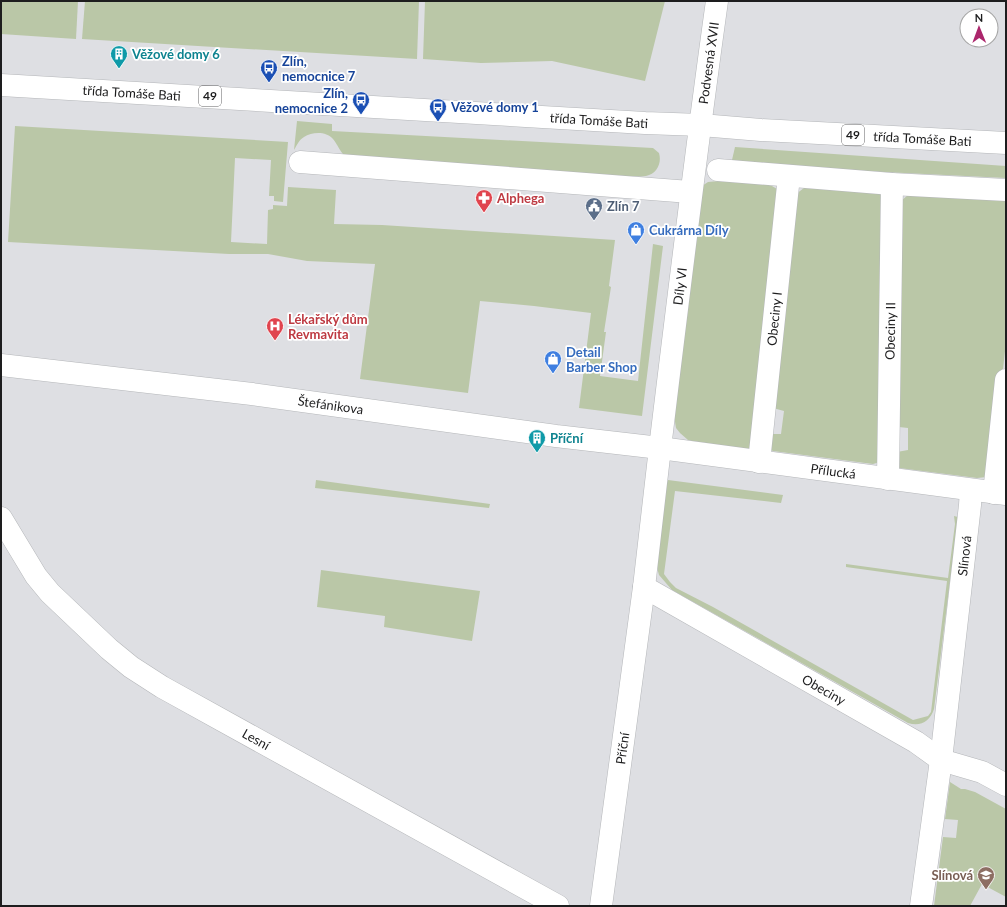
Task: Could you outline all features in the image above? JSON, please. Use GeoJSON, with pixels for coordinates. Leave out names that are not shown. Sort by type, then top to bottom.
{"type":"FeatureCollection","features":[{"type":"Feature","properties":{"kind":"street","name":"Podvesná XVII"},"geometry":{"type":"LineString","coordinates":[[701,125],[716,1]]}},
{"type":"Feature","properties":{"kind":"street","name":"třída Tomáše Bati"},"geometry":{"type":"LineString","coordinates":[[1,85],[1006,143]]}},
{"type":"Feature","properties":{"kind":"street","name":"Díly VI"},"geometry":{"type":"LineString","coordinates":[[660,448],[690,192],[701,125]]}},
{"type":"Feature","properties":{"kind":"street"},"geometry":{"type":"LineString","coordinates":[[300,162],[690,192]]}},
{"type":"Feature","properties":{"kind":"street"},"geometry":{"type":"LineString","coordinates":[[718,170],[892,184],[1006,190]]}},
{"type":"Feature","properties":{"kind":"street","name":"Obeciny I"},"geometry":{"type":"LineString","coordinates":[[759,462],[789,176]]}},
{"type":"Feature","properties":{"kind":"street","name":"Obeciny II"},"geometry":{"type":"LineString","coordinates":[[888,479],[892,184]]}},
{"type":"Feature","properties":{"kind":"street","name":"Štefánikova"},"geometry":{"type":"LineString","coordinates":[[1,365],[252,394],[556,436],[660,448]]}},
{"type":"Feature","properties":{"kind":"street"},"geometry":{"type":"LineString","coordinates":[[1000,494],[1006,380]]}},
{"type":"Feature","properties":{"kind":"street","name":"Přílucká"},"geometry":{"type":"LineString","coordinates":[[660,448],[1000,494]]}},
{"type":"Feature","properties":{"kind":"street","name":"Příční"},"geometry":{"type":"LineString","coordinates":[[600,906],[644,587],[660,448]]}},
{"type":"Feature","properties":{"kind":"street","name":"Slínová"},"geometry":{"type":"LineString","coordinates":[[921,906],[941,760],[971,490]]}},
{"type":"Feature","properties":{"kind":"street","name":"Lesní"},"geometry":{"type":"LineString","coordinates":[[1,518],[36,576],[50,593],[109,649],[131,667],[162,687],[558,906]]}},
{"type":"Feature","properties":{"kind":"street","name":"Obeciny"},"geometry":{"type":"LineString","coordinates":[[644,587],[916,742],[941,760],[982,772],[1006,785]]}},
{"type":"Feature","properties":{"kind":"street"},"geometry":{"type":"LineString","coordinates":[[982,772],[1006,774]]}},
{"type":"Feature","properties":{"kind":"green space"},"geometry":{"type":"Polygon","coordinates":[[[1,1],[78,1],[76,39],[1,34],[1,1]]]}},
{"type":"Feature","properties":{"kind":"green space"},"geometry":{"type":"Polygon","coordinates":[[[85,1],[419,1],[417,59],[82,39],[85,1]]]}},
{"type":"Feature","properties":{"kind":"green space"},"geometry":{"type":"Polygon","coordinates":[[[425,1],[665,1],[645,81],[552,61],[481,63],[423,59],[425,1]]]}},
{"type":"Feature","properties":{"kind":"green space"},"geometry":{"type":"Polygon","coordinates":[[[297,121],[332,124],[332,131],[653,148],[659,153],[660,161],[658,168],[650,175],[629,176],[629,184],[346,157],[330,136],[319,133],[304,137],[299,141],[294,150],[297,121]]]}},
{"type":"Feature","properties":{"kind":"green space"},"geometry":{"type":"Polygon","coordinates":[[[15,126],[288,142],[283,202],[274,201],[274,196],[269,196],[271,160],[235,158],[231,242],[267,244],[268,210],[273,209],[273,205],[287,206],[288,187],[336,190],[334,224],[382,225],[615,240],[600,376],[638,381],[653,244],[663,246],[642,416],[579,408],[591,313],[480,301],[468,393],[360,379],[375,264],[307,261],[268,254],[229,254],[8,242],[15,126]]]}},
{"type":"Feature","properties":{"kind":"green space"},"geometry":{"type":"Polygon","coordinates":[[[735,147],[1006,166],[1006,178],[743,165],[737,164],[732,160],[735,147]]]}},
{"type":"Feature","properties":{"kind":"green space"},"geometry":{"type":"Polygon","coordinates":[[[719,181],[760,183],[774,187],[779,191],[752,448],[748,449],[688,440],[676,428],[673,409],[702,186],[708,182],[719,181]]]}},
{"type":"Feature","properties":{"kind":"green space"},"geometry":{"type":"Polygon","coordinates":[[[804,188],[877,192],[881,195],[880,462],[873,464],[773,451],[769,449],[771,434],[781,434],[784,411],[773,408],[796,194],[804,188]]]}},
{"type":"Feature","properties":{"kind":"green space"},"geometry":{"type":"Polygon","coordinates":[[[908,195],[1006,199],[1006,342],[992,471],[987,477],[977,478],[899,468],[895,465],[897,452],[908,450],[908,428],[899,427],[901,201],[908,195]]]}},
{"type":"Feature","properties":{"kind":"green space"},"geometry":{"type":"Polygon","coordinates":[[[316,480],[490,504],[489,508],[315,488],[316,480]]]}},
{"type":"Feature","properties":{"kind":"green space"},"geometry":{"type":"Polygon","coordinates":[[[668,480],[783,495],[781,503],[675,491],[664,574],[676,588],[713,607],[913,720],[928,716],[931,712],[947,581],[846,567],[846,564],[948,578],[955,524],[954,516],[958,517],[934,709],[930,717],[921,723],[908,723],[672,590],[659,575],[656,564],[665,485],[668,480]]]}},
{"type":"Feature","properties":{"kind":"green space"},"geometry":{"type":"Polygon","coordinates":[[[321,570],[480,591],[472,641],[384,627],[385,616],[317,607],[321,570]]]}},
{"type":"Feature","properties":{"kind":"green space"},"geometry":{"type":"Polygon","coordinates":[[[950,782],[961,789],[975,792],[1006,809],[1006,897],[982,884],[970,906],[934,906],[943,837],[956,838],[958,820],[945,819],[950,782]]]}},
{"type":"Feature","properties":{"kind":"place","name":"Věžové domy 6"},"geometry":{"type":"Point","coordinates":[119,69]}},
{"type":"Feature","properties":{"kind":"place","name":"Zlín, nemocnice 7"},"geometry":{"type":"Point","coordinates":[269,83]}},
{"type":"Feature","properties":{"kind":"place","name":"Zlín, nemocnice 2"},"geometry":{"type":"Point","coordinates":[361,115]}},
{"type":"Feature","properties":{"kind":"place","name":"Věžové domy 1"},"geometry":{"type":"Point","coordinates":[438,122]}},
{"type":"Feature","properties":{"kind":"place","name":"Alphega"},"geometry":{"type":"Point","coordinates":[484,213]}},
{"type":"Feature","properties":{"kind":"place","name":"Zlín 7"},"geometry":{"type":"Point","coordinates":[594,221]}},
{"type":"Feature","properties":{"kind":"place","name":"Cukrárna Díly"},"geometry":{"type":"Point","coordinates":[636,245]}},
{"type":"Feature","properties":{"kind":"place","name":"Lékařský dům Revmavita"},"geometry":{"type":"Point","coordinates":[275,341]}},
{"type":"Feature","properties":{"kind":"place","name":"Detail Barber Shop"},"geometry":{"type":"Point","coordinates":[553,374]}},
{"type":"Feature","properties":{"kind":"place","name":"Příční"},"geometry":{"type":"Point","coordinates":[537,453]}},
{"type":"Feature","properties":{"kind":"place","name":"Slínová"},"geometry":{"type":"Point","coordinates":[986,890]}}]}
